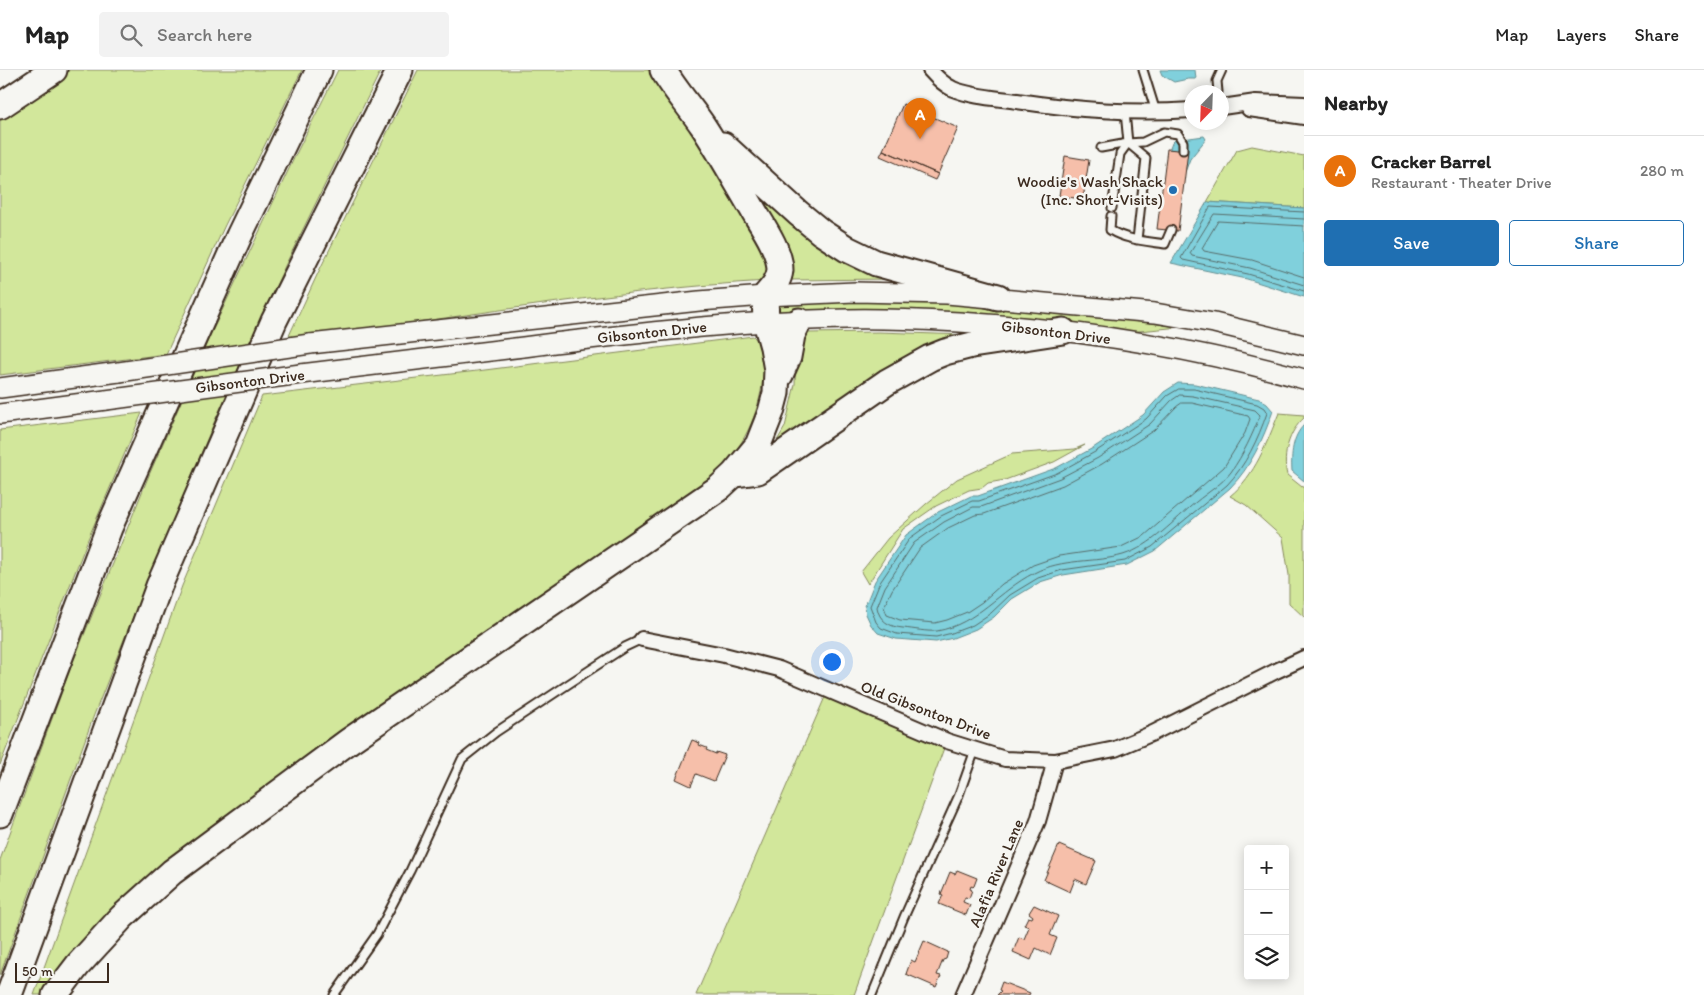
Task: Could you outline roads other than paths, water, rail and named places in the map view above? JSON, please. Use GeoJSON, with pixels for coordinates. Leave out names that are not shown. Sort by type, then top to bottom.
{"type":"FeatureCollection","features":[{"type":"Feature","properties":{"kind":"highway"},"geometry":{"type":"LineString","coordinates":[[0,106],[54,70]]}},
{"type":"Feature","properties":{"kind":"highway"},"geometry":{"type":"LineString","coordinates":[[0,814],[109,528],[239,236],[319,70]]}},
{"type":"Feature","properties":{"kind":"highway"},"geometry":{"type":"LineString","coordinates":[[10,995],[159,586],[274,321],[400,70]]}},
{"type":"Feature","properties":{"kind":"highway"},"geometry":{"type":"LineString","coordinates":[[663,70],[703,126],[770,240],[779,261],[780,271],[778,279],[774,287],[765,296],[766,322],[773,347],[778,380]]}},
{"type":"Feature","properties":{"kind":"highway"},"geometry":{"type":"LineString","coordinates":[[703,126],[798,213],[821,232],[847,249],[876,263],[998,297]]}},
{"type":"Feature","properties":{"kind":"highway"},"geometry":{"type":"LineString","coordinates":[[55,995],[78,965],[122,917],[172,872],[349,742],[718,488],[734,474],[750,456],[761,437],[771,412],[778,380],[786,363],[792,334],[799,320]]}},
{"type":"Feature","properties":{"kind":"highway"},"geometry":{"type":"LineString","coordinates":[[734,474],[758,471],[887,382],[930,358],[972,345],[1063,331]]}},
{"type":"Feature","properties":{"kind":"main road","name":"Gibsonton Drive"},"geometry":{"type":"LineString","coordinates":[[0,388],[310,344],[699,300],[855,292],[998,297],[1185,318],[1250,331],[1304,345]]}},
{"type":"Feature","properties":{"kind":"main road","name":"Gibsonton Drive"},"geometry":{"type":"LineString","coordinates":[[0,414],[302,374],[628,334],[712,325],[799,320],[922,320],[1019,326],[1063,331],[1175,348],[1304,379]]}},
{"type":"Feature","properties":{"kind":"street"},"geometry":{"type":"LineString","coordinates":[[930,70],[945,84],[954,89],[976,95],[1081,110],[1125,112],[1184,110]]}},
{"type":"Feature","properties":{"kind":"street"},"geometry":{"type":"LineString","coordinates":[[1229,107],[1268,101],[1304,104]]}},
{"type":"Feature","properties":{"kind":"street"},"geometry":{"type":"LineString","coordinates":[[1229,107],[1304,117]]}},
{"type":"Feature","properties":{"kind":"street","name":"Old Gibsonton Drive"},"geometry":{"type":"LineString","coordinates":[[642,639],[724,655],[778,669],[947,741],[1005,759],[1055,761],[1115,749],[1153,733],[1304,658]]}},
{"type":"Feature","properties":{"kind":"street","name":"Alafia River Lane"},"geometry":{"type":"LineString","coordinates":[[963,995],[1038,821],[1055,761]]}},
{"type":"Feature","properties":{"kind":"lane"},"geometry":{"type":"LineString","coordinates":[[1143,70],[1156,112]]}},
{"type":"Feature","properties":{"kind":"lane"},"geometry":{"type":"LineString","coordinates":[[1218,85],[1218,76],[1222,70]]}},
{"type":"Feature","properties":{"kind":"lane"},"geometry":{"type":"LineString","coordinates":[[1112,208],[1120,154],[1128,143],[1125,112]]}},
{"type":"Feature","properties":{"kind":"lane"},"geometry":{"type":"LineString","coordinates":[[1101,148],[1143,142],[1164,132],[1172,132],[1178,134],[1183,142],[1183,150]]}},
{"type":"Feature","properties":{"kind":"lane"},"geometry":{"type":"LineString","coordinates":[[1128,143],[1146,158],[1136,240]]}},
{"type":"Feature","properties":{"kind":"lane"},"geometry":{"type":"LineString","coordinates":[[1111,216],[1110,230],[1118,235],[1136,240],[1165,244],[1170,230]]}},
{"type":"Feature","properties":{"kind":"lane"},"geometry":{"type":"LineString","coordinates":[[334,995],[377,934],[410,871],[462,759],[496,732],[625,647],[642,639]]}},
{"type":"Feature","properties":{"kind":"lane"},"geometry":{"type":"LineString","coordinates":[[872,995],[904,917],[959,795],[975,750]]}},
{"type":"Feature","properties":{"kind":"water"},"geometry":{"type":"Polygon","coordinates":[[[1160,70],[1195,70],[1196,79],[1174,82],[1162,75],[1160,70]]]}},
{"type":"Feature","properties":{"kind":"water"},"geometry":{"type":"Polygon","coordinates":[[[1204,136],[1206,139],[1190,159],[1185,172],[1169,151],[1172,143],[1175,140],[1204,136]]]}},
{"type":"Feature","properties":{"kind":"water"},"geometry":{"type":"Polygon","coordinates":[[[1207,202],[1304,208],[1304,297],[1247,279],[1171,263],[1207,202]]]}},
{"type":"Feature","properties":{"kind":"water"},"geometry":{"type":"Polygon","coordinates":[[[1178,383],[1195,384],[1259,399],[1273,411],[1256,452],[1237,480],[1155,551],[1127,565],[1063,575],[1040,582],[1012,599],[994,617],[976,629],[953,638],[936,642],[896,639],[878,633],[871,625],[865,606],[875,581],[906,535],[938,512],[971,496],[978,496],[1056,468],[1093,448],[1143,415],[1164,392],[1178,383]]]}},
{"type":"Feature","properties":{"kind":"water"},"geometry":{"type":"Polygon","coordinates":[[[1304,425],[1304,481],[1292,471],[1292,453],[1297,435],[1304,425]]]}},
{"type":"Feature","properties":{"kind":"place","name":"Cracker Barrel"},"geometry":{"type":"Point","coordinates":[920,139]}},
{"type":"Feature","properties":{"kind":"place","name":"Woodie's Wash Shack (Inc. Short-Visits)"},"geometry":{"type":"Point","coordinates":[1173,190]}}]}
